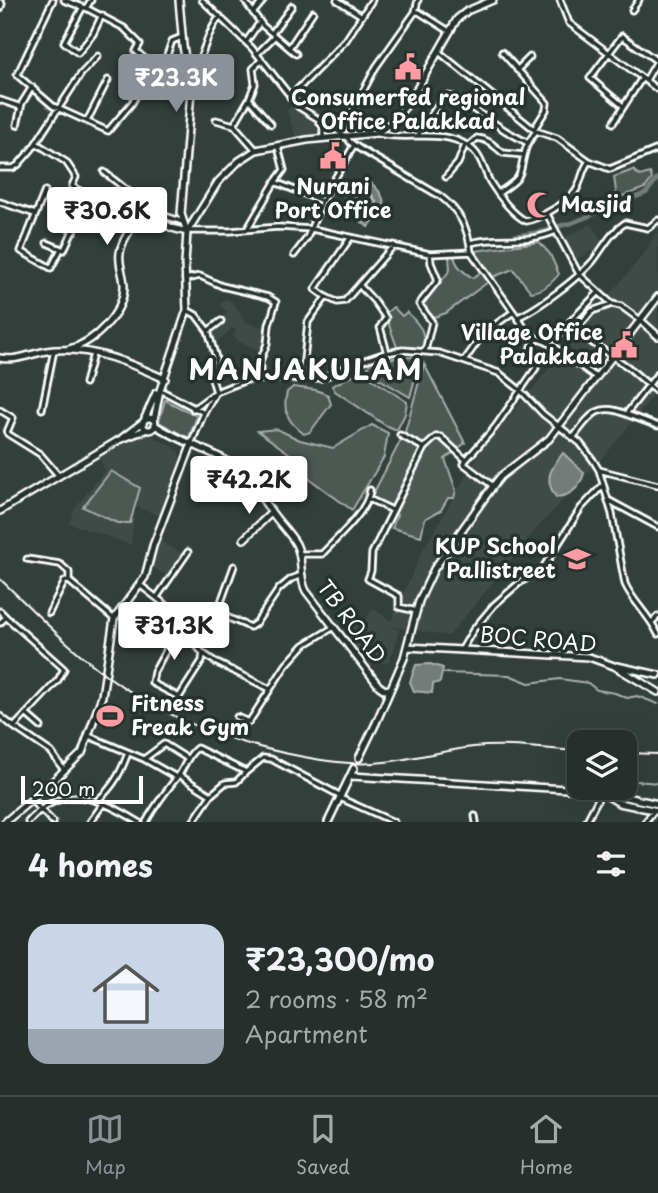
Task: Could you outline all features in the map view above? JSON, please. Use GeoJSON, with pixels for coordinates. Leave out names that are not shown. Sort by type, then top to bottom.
{"type":"FeatureCollection","features":[{"type":"Feature","properties":{"kind":"main road"},"geometry":{"type":"LineString","coordinates":[[0,511],[119,440],[144,420],[163,378],[187,310],[186,226],[182,184],[191,91],[179,0]]}},
{"type":"Feature","properties":{"kind":"main road"},"geometry":{"type":"LineString","coordinates":[[69,349],[95,335],[116,310],[124,287],[120,251],[142,215],[151,216],[172,228],[186,226],[228,171],[249,153],[277,145],[377,133],[410,101],[457,19],[467,11],[493,0]]}},
{"type":"Feature","properties":{"kind":"main road"},"geometry":{"type":"LineString","coordinates":[[151,426],[181,321],[186,279]]}},
{"type":"Feature","properties":{"kind":"main road"},"geometry":{"type":"LineString","coordinates":[[359,758],[407,648],[417,611],[434,569],[501,476],[549,439],[658,297]]}},
{"type":"Feature","properties":{"kind":"main road"},"geometry":{"type":"LineString","coordinates":[[640,320],[658,336]]}},
{"type":"Feature","properties":{"kind":"main road"},"geometry":{"type":"LineString","coordinates":[[0,358],[12,360],[39,351],[69,349],[93,352],[163,378]]}},
{"type":"Feature","properties":{"kind":"main road"},"geometry":{"type":"LineString","coordinates":[[144,420],[240,470],[264,498],[271,513],[295,542],[301,554]]}},
{"type":"Feature","properties":{"kind":"main road"},"geometry":{"type":"LineString","coordinates":[[144,420],[151,426]]}},
{"type":"Feature","properties":{"kind":"main road"},"geometry":{"type":"LineString","coordinates":[[119,440],[151,426]]}},
{"type":"Feature","properties":{"kind":"main road"},"geometry":{"type":"LineString","coordinates":[[5,822],[32,801],[82,752],[102,696],[114,619],[140,585],[191,446]]}},
{"type":"Feature","properties":{"kind":"main road"},"geometry":{"type":"LineString","coordinates":[[244,539],[271,513]]}},
{"type":"Feature","properties":{"kind":"main road","name":"TB ROAD"},"geometry":{"type":"LineString","coordinates":[[301,554],[305,589],[379,686],[385,690],[389,689]]}},
{"type":"Feature","properties":{"kind":"main road","name":"BOC ROAD"},"geometry":{"type":"LineString","coordinates":[[407,648],[589,657],[614,666],[658,692]]}},
{"type":"Feature","properties":{"kind":"main road"},"geometry":{"type":"LineString","coordinates":[[614,666],[658,675]]}},
{"type":"Feature","properties":{"kind":"main road"},"geometry":{"type":"LineString","coordinates":[[328,822],[354,768]]}},
{"type":"Feature","properties":{"kind":"main road"},"geometry":{"type":"LineString","coordinates":[[351,776],[567,789]]}},
{"type":"Feature","properties":{"kind":"main road"},"geometry":{"type":"LineString","coordinates":[[637,799],[657,804]]}},
{"type":"Feature","properties":{"kind":"main road"},"geometry":{"type":"LineString","coordinates":[[614,800],[656,811]]}},
{"type":"Feature","properties":{"kind":"street"},"geometry":{"type":"LineString","coordinates":[[53,0],[17,75],[58,109],[106,131],[111,129],[132,103],[153,66]]}},
{"type":"Feature","properties":{"kind":"street"},"geometry":{"type":"LineString","coordinates":[[64,0],[102,15],[124,28],[140,44],[136,51],[153,66],[171,75],[189,78],[197,68],[210,29],[220,16]]}},
{"type":"Feature","properties":{"kind":"street"},"geometry":{"type":"LineString","coordinates":[[91,0],[64,42],[78,53],[102,15]]}},
{"type":"Feature","properties":{"kind":"street"},"geometry":{"type":"LineString","coordinates":[[202,0],[257,54],[299,107],[347,137],[354,145],[452,205],[465,224],[471,252],[527,331],[596,377]]}},
{"type":"Feature","properties":{"kind":"street"},"geometry":{"type":"LineString","coordinates":[[244,0],[260,22],[296,54]]}},
{"type":"Feature","properties":{"kind":"street"},"geometry":{"type":"LineString","coordinates":[[253,13],[264,0]]}},
{"type":"Feature","properties":{"kind":"street"},"geometry":{"type":"LineString","coordinates":[[337,0],[362,16]]}},
{"type":"Feature","properties":{"kind":"street"},"geometry":{"type":"LineString","coordinates":[[290,97],[346,40],[372,0]]}},
{"type":"Feature","properties":{"kind":"street"},"geometry":{"type":"LineString","coordinates":[[341,133],[376,67],[415,12],[418,0]]}},
{"type":"Feature","properties":{"kind":"street"},"geometry":{"type":"LineString","coordinates":[[560,0],[569,23],[658,90]]}},
{"type":"Feature","properties":{"kind":"street"},"geometry":{"type":"LineString","coordinates":[[632,10],[639,0]]}},
{"type":"Feature","properties":{"kind":"street"},"geometry":{"type":"LineString","coordinates":[[0,2],[0,9]]}},
{"type":"Feature","properties":{"kind":"street"},"geometry":{"type":"LineString","coordinates":[[257,54],[292,6]]}},
{"type":"Feature","properties":{"kind":"street"},"geometry":{"type":"LineString","coordinates":[[289,48],[313,12]]}},
{"type":"Feature","properties":{"kind":"street"},"geometry":{"type":"LineString","coordinates":[[415,12],[449,32]]}},
{"type":"Feature","properties":{"kind":"street"},"geometry":{"type":"LineString","coordinates":[[246,42],[260,22]]}},
{"type":"Feature","properties":{"kind":"street"},"geometry":{"type":"LineString","coordinates":[[613,123],[657,62],[642,48],[622,36],[590,78],[623,106]]}},
{"type":"Feature","properties":{"kind":"street"},"geometry":{"type":"LineString","coordinates":[[162,69],[172,41],[182,37]]}},
{"type":"Feature","properties":{"kind":"street"},"geometry":{"type":"LineString","coordinates":[[282,43],[294,41]]}},
{"type":"Feature","properties":{"kind":"street"},"geometry":{"type":"LineString","coordinates":[[438,52],[535,130],[568,144],[589,161],[610,169],[658,149]]}},
{"type":"Feature","properties":{"kind":"street"},"geometry":{"type":"LineString","coordinates":[[499,193],[512,184],[522,172],[528,143],[546,110],[547,103],[502,52]]}},
{"type":"Feature","properties":{"kind":"street"},"geometry":{"type":"LineString","coordinates":[[0,167],[10,169],[18,165],[36,143],[81,74],[98,56]]}},
{"type":"Feature","properties":{"kind":"street"},"geometry":{"type":"LineString","coordinates":[[517,70],[530,57]]}},
{"type":"Feature","properties":{"kind":"street"},"geometry":{"type":"LineString","coordinates":[[234,125],[255,83],[253,69],[261,60]]}},
{"type":"Feature","properties":{"kind":"street"},"geometry":{"type":"LineString","coordinates":[[87,121],[108,80]]}},
{"type":"Feature","properties":{"kind":"street"},"geometry":{"type":"LineString","coordinates":[[17,125],[21,107],[32,87]]}},
{"type":"Feature","properties":{"kind":"street"},"geometry":{"type":"LineString","coordinates":[[418,135],[442,99],[447,96],[455,97],[528,143]]}},
{"type":"Feature","properties":{"kind":"street"},"geometry":{"type":"LineString","coordinates":[[248,99],[271,124]]}},
{"type":"Feature","properties":{"kind":"street"},"geometry":{"type":"LineString","coordinates":[[0,100],[21,107]]}},
{"type":"Feature","properties":{"kind":"street"},"geometry":{"type":"LineString","coordinates":[[216,120],[234,125],[256,150]]}},
{"type":"Feature","properties":{"kind":"street"},"geometry":{"type":"LineString","coordinates":[[318,120],[323,126],[323,138]]}},
{"type":"Feature","properties":{"kind":"street"},"geometry":{"type":"LineString","coordinates":[[377,133],[392,137],[433,135],[455,139],[467,145],[482,161],[491,183],[518,218],[526,221],[547,214],[576,192],[583,168],[589,161]]}},
{"type":"Feature","properties":{"kind":"street"},"geometry":{"type":"LineString","coordinates":[[446,177],[458,163],[467,145],[477,138],[490,141],[503,153],[524,155]]}},
{"type":"Feature","properties":{"kind":"street"},"geometry":{"type":"LineString","coordinates":[[36,143],[66,162],[76,177],[72,186],[113,215],[128,191],[104,172]]}},
{"type":"Feature","properties":{"kind":"street"},"geometry":{"type":"LineString","coordinates":[[248,228],[284,170],[277,145]]}},
{"type":"Feature","properties":{"kind":"street"},"geometry":{"type":"LineString","coordinates":[[294,255],[312,229],[322,201],[354,145]]}},
{"type":"Feature","properties":{"kind":"street"},"geometry":{"type":"LineString","coordinates":[[275,182],[322,201]]}},
{"type":"Feature","properties":{"kind":"street"},"geometry":{"type":"LineString","coordinates":[[70,204],[79,190]]}},
{"type":"Feature","properties":{"kind":"street"},"geometry":{"type":"LineString","coordinates":[[44,191],[21,251],[51,268],[61,249]]}},
{"type":"Feature","properties":{"kind":"street"},"geometry":{"type":"LineString","coordinates":[[124,198],[132,205],[186,226],[278,226],[312,229],[430,254],[471,252]]}},
{"type":"Feature","properties":{"kind":"street"},"geometry":{"type":"LineString","coordinates":[[47,243],[61,249],[66,248],[83,213],[94,200]]}},
{"type":"Feature","properties":{"kind":"street"},"geometry":{"type":"LineString","coordinates":[[0,202],[35,214]]}},
{"type":"Feature","properties":{"kind":"street"},"geometry":{"type":"LineString","coordinates":[[547,214],[579,274],[612,304],[621,306],[640,320]]}},
{"type":"Feature","properties":{"kind":"street"},"geometry":{"type":"LineString","coordinates":[[518,317],[579,274],[595,259],[615,230],[625,223],[648,228],[658,220]]}},
{"type":"Feature","properties":{"kind":"street"},"geometry":{"type":"LineString","coordinates":[[53,221],[74,231]]}},
{"type":"Feature","properties":{"kind":"street"},"geometry":{"type":"LineString","coordinates":[[470,243],[485,239],[515,241],[545,236],[556,231]]}},
{"type":"Feature","properties":{"kind":"street"},"geometry":{"type":"LineString","coordinates":[[351,237],[315,289],[326,297],[342,302],[394,245]]}},
{"type":"Feature","properties":{"kind":"street"},"geometry":{"type":"LineString","coordinates":[[425,351],[432,322],[419,304],[439,279],[431,263],[430,254]]}},
{"type":"Feature","properties":{"kind":"street"},"geometry":{"type":"LineString","coordinates":[[186,279],[200,276],[222,286],[268,297],[276,302],[267,331],[267,344],[260,361],[260,379]]}},
{"type":"Feature","properties":{"kind":"street"},"geometry":{"type":"LineString","coordinates":[[359,285],[386,318],[380,327],[387,353]]}},
{"type":"Feature","properties":{"kind":"street"},"geometry":{"type":"LineString","coordinates":[[568,330],[567,325],[598,292]]}},
{"type":"Feature","properties":{"kind":"street"},"geometry":{"type":"LineString","coordinates":[[302,379],[307,322],[326,297]]}},
{"type":"Feature","properties":{"kind":"street"},"geometry":{"type":"LineString","coordinates":[[575,331],[592,311],[612,304]]}},
{"type":"Feature","properties":{"kind":"street"},"geometry":{"type":"LineString","coordinates":[[187,310],[197,315],[208,331],[216,358],[212,379],[216,392],[191,446]]}},
{"type":"Feature","properties":{"kind":"street"},"geometry":{"type":"LineString","coordinates":[[464,361],[483,334],[513,312]]}},
{"type":"Feature","properties":{"kind":"street"},"geometry":{"type":"LineString","coordinates":[[208,331],[221,321]]}},
{"type":"Feature","properties":{"kind":"street"},"geometry":{"type":"LineString","coordinates":[[547,342],[568,330],[575,331],[612,355],[658,393]]}},
{"type":"Feature","properties":{"kind":"street"},"geometry":{"type":"LineString","coordinates":[[493,486],[464,464],[495,427],[536,368],[537,365],[526,358],[537,338]]}},
{"type":"Feature","properties":{"kind":"street"},"geometry":{"type":"LineString","coordinates":[[42,409],[41,403],[54,350]]}},
{"type":"Feature","properties":{"kind":"street"},"geometry":{"type":"LineString","coordinates":[[193,409],[231,385],[260,379],[322,378],[387,353],[403,350],[425,351],[499,373],[586,450],[599,470],[618,540],[625,584],[658,634]]}},
{"type":"Feature","properties":{"kind":"street"},"geometry":{"type":"LineString","coordinates":[[85,383],[93,352]]}},
{"type":"Feature","properties":{"kind":"street"},"geometry":{"type":"LineString","coordinates":[[626,414],[658,373]]}},
{"type":"Feature","properties":{"kind":"street"},"geometry":{"type":"LineString","coordinates":[[160,390],[204,413]]}},
{"type":"Feature","properties":{"kind":"street"},"geometry":{"type":"LineString","coordinates":[[573,438],[593,414],[608,408],[658,426]]}},
{"type":"Feature","properties":{"kind":"street"},"geometry":{"type":"LineString","coordinates":[[0,410],[13,418],[8,434],[40,454],[60,476]]}},
{"type":"Feature","properties":{"kind":"street"},"geometry":{"type":"LineString","coordinates":[[400,435],[424,448]]}},
{"type":"Feature","properties":{"kind":"street"},"geometry":{"type":"LineString","coordinates":[[417,611],[399,607],[399,596],[368,579],[372,553],[424,448],[436,437],[441,437],[466,460]]}},
{"type":"Feature","properties":{"kind":"street"},"geometry":{"type":"LineString","coordinates":[[599,470],[658,486]]}},
{"type":"Feature","properties":{"kind":"street"},"geometry":{"type":"LineString","coordinates":[[462,649],[494,605],[518,584],[543,568],[580,508],[603,486]]}},
{"type":"Feature","properties":{"kind":"street"},"geometry":{"type":"LineString","coordinates":[[301,554],[322,554],[369,499],[370,490]]}},
{"type":"Feature","properties":{"kind":"street"},"geometry":{"type":"LineString","coordinates":[[369,499],[393,510]]}},
{"type":"Feature","properties":{"kind":"street"},"geometry":{"type":"LineString","coordinates":[[608,500],[658,527]]}},
{"type":"Feature","properties":{"kind":"street"},"geometry":{"type":"LineString","coordinates":[[157,597],[188,552]]}},
{"type":"Feature","properties":{"kind":"street"},"geometry":{"type":"LineString","coordinates":[[27,559],[60,564],[69,572],[69,581],[114,619]]}},
{"type":"Feature","properties":{"kind":"street"},"geometry":{"type":"LineString","coordinates":[[217,613],[234,566]]}},
{"type":"Feature","properties":{"kind":"street"},"geometry":{"type":"LineString","coordinates":[[140,585],[175,612],[188,618],[217,613],[252,626],[279,590],[291,579],[302,575]]}},
{"type":"Feature","properties":{"kind":"street"},"geometry":{"type":"LineString","coordinates":[[49,613],[65,581],[69,581]]}},
{"type":"Feature","properties":{"kind":"street"},"geometry":{"type":"LineString","coordinates":[[0,611],[64,669],[58,680],[14,727]]}},
{"type":"Feature","properties":{"kind":"street"},"geometry":{"type":"LineString","coordinates":[[652,622],[658,616]]}},
{"type":"Feature","properties":{"kind":"street"},"geometry":{"type":"LineString","coordinates":[[0,623],[6,617]]}},
{"type":"Feature","properties":{"kind":"street"},"geometry":{"type":"LineString","coordinates":[[188,618],[196,647],[217,663],[270,689]]}},
{"type":"Feature","properties":{"kind":"street"},"geometry":{"type":"LineString","coordinates":[[237,717],[249,722],[286,665],[304,645],[334,627]]}},
{"type":"Feature","properties":{"kind":"street"},"geometry":{"type":"LineString","coordinates":[[191,636],[179,632],[175,634],[154,672],[152,682],[179,697],[202,661],[203,653]]}},
{"type":"Feature","properties":{"kind":"street"},"geometry":{"type":"LineString","coordinates":[[26,714],[41,727]]}},
{"type":"Feature","properties":{"kind":"street"},"geometry":{"type":"LineString","coordinates":[[0,716],[51,752],[65,770]]}},
{"type":"Feature","properties":{"kind":"street"},"geometry":{"type":"LineString","coordinates":[[89,736],[144,759],[211,795]]}},
{"type":"Feature","properties":{"kind":"street"},"geometry":{"type":"LineString","coordinates":[[144,759],[164,744],[188,759]]}},
{"type":"Feature","properties":{"kind":"street"},"geometry":{"type":"LineString","coordinates":[[145,822],[197,748],[246,772]]}},
{"type":"Feature","properties":{"kind":"street"},"geometry":{"type":"LineString","coordinates":[[98,800],[114,784],[129,752]]}},
{"type":"Feature","properties":{"kind":"street"},"geometry":{"type":"LineString","coordinates":[[193,822],[211,795],[225,783],[236,782],[263,758],[394,822]]}},
{"type":"Feature","properties":{"kind":"street"},"geometry":{"type":"LineString","coordinates":[[28,822],[53,801],[71,796],[98,800],[139,822]]}},
{"type":"Feature","properties":{"kind":"street"},"geometry":{"type":"LineString","coordinates":[[586,822],[598,800]]}},
{"type":"Feature","properties":{"kind":"street"},"geometry":{"type":"LineString","coordinates":[[32,801],[53,822]]}},
{"type":"Feature","properties":{"kind":"street"},"geometry":{"type":"LineString","coordinates":[[90,822],[104,804]]}},
{"type":"Feature","properties":{"kind":"street"},"geometry":{"type":"LineString","coordinates":[[645,822],[656,811]]}},
{"type":"Feature","properties":{"kind":"shaded area"},"geometry":{"type":"Polygon","coordinates":[[[293,103],[318,124],[321,134],[296,136],[287,111],[293,103]]]}},
{"type":"Feature","properties":{"kind":"shaded area"},"geometry":{"type":"Polygon","coordinates":[[[633,170],[640,176],[650,173],[652,179],[645,188],[617,198],[614,177],[633,170]]]}},
{"type":"Feature","properties":{"kind":"shaded area"},"geometry":{"type":"Polygon","coordinates":[[[592,224],[603,245],[576,259],[565,237],[592,224]]]}},
{"type":"Feature","properties":{"kind":"shaded area"},"geometry":{"type":"Polygon","coordinates":[[[658,229],[658,389],[606,454],[536,529],[449,636],[389,626],[399,630],[388,663],[375,662],[370,667],[344,636],[366,619],[373,608],[391,621],[423,550],[481,451],[646,251],[658,229]]]}},
{"type":"Feature","properties":{"kind":"shaded area"},"geometry":{"type":"Polygon","coordinates":[[[539,242],[550,254],[559,274],[547,286],[531,292],[513,269],[493,277],[475,251],[539,242]]]}},
{"type":"Feature","properties":{"kind":"shaded area"},"geometry":{"type":"Polygon","coordinates":[[[449,256],[454,256],[459,266],[473,278],[481,272],[488,282],[446,313],[435,317],[423,309],[424,303],[450,270],[449,256]]]}},
{"type":"Feature","properties":{"kind":"shaded area"},"geometry":{"type":"Polygon","coordinates":[[[226,298],[237,307],[245,322],[265,328],[261,351],[240,342],[233,336],[236,330],[232,328],[214,345],[209,329],[228,312],[220,305],[226,298]]]}},
{"type":"Feature","properties":{"kind":"shaded area"},"geometry":{"type":"Polygon","coordinates":[[[393,307],[402,316],[407,312],[418,325],[424,337],[424,349],[397,347],[385,314],[393,307]]]}},
{"type":"Feature","properties":{"kind":"shaded area"},"geometry":{"type":"Polygon","coordinates":[[[415,357],[414,382],[410,397],[371,374],[368,367],[371,362],[415,357]]]}},
{"type":"Feature","properties":{"kind":"shaded area"},"geometry":{"type":"Polygon","coordinates":[[[424,364],[465,443],[445,459],[456,490],[454,498],[448,498],[441,510],[425,519],[421,536],[392,528],[397,515],[371,498],[405,432],[424,364]]]}},
{"type":"Feature","properties":{"kind":"shaded area"},"geometry":{"type":"Polygon","coordinates":[[[360,371],[407,402],[405,414],[397,430],[385,425],[335,391],[332,386],[360,371]]]}},
{"type":"Feature","properties":{"kind":"shaded area"},"geometry":{"type":"Polygon","coordinates":[[[293,387],[316,390],[328,395],[331,404],[310,432],[304,434],[290,420],[286,410],[287,392],[293,387]]]}},
{"type":"Feature","properties":{"kind":"shaded area"},"geometry":{"type":"Polygon","coordinates":[[[165,400],[197,416],[189,437],[159,422],[165,400]]]}},
{"type":"Feature","properties":{"kind":"shaded area"},"geometry":{"type":"Polygon","coordinates":[[[372,425],[388,433],[384,457],[352,510],[303,474],[294,457],[258,431],[277,429],[300,440],[333,448],[372,425]]]}},
{"type":"Feature","properties":{"kind":"shaded area"},"geometry":{"type":"Polygon","coordinates":[[[143,435],[152,436],[178,450],[180,457],[160,516],[135,506],[131,545],[69,523],[75,508],[105,471],[99,457],[143,435]]]}},
{"type":"Feature","properties":{"kind":"shaded area"},"geometry":{"type":"Polygon","coordinates":[[[111,471],[140,488],[130,523],[117,523],[83,507],[111,471]]]}},
{"type":"Feature","properties":{"kind":"shaded area"},"geometry":{"type":"Polygon","coordinates":[[[160,541],[185,555],[170,578],[152,567],[160,541]]]}},
{"type":"Feature","properties":{"kind":"water"},"geometry":{"type":"Polygon","coordinates":[[[363,182],[370,182],[376,187],[385,207],[368,227],[343,206],[344,198],[363,182]]]}},
{"type":"Feature","properties":{"kind":"water"},"geometry":{"type":"Polygon","coordinates":[[[563,453],[584,473],[574,490],[556,497],[549,479],[563,453]]]}},
{"type":"Feature","properties":{"kind":"water"},"geometry":{"type":"Polygon","coordinates":[[[430,664],[443,668],[440,682],[433,684],[432,693],[414,691],[410,682],[416,665],[430,664]]]}},
{"type":"Feature","properties":{"kind":"waterway"},"geometry":{"type":"LineString","coordinates":[[559,226],[646,193],[658,178]]}},
{"type":"Feature","properties":{"kind":"waterway"},"geometry":{"type":"LineString","coordinates":[[514,236],[551,230]]}},
{"type":"Feature","properties":{"kind":"waterway"},"geometry":{"type":"LineString","coordinates":[[442,673],[509,675],[529,683],[560,679],[588,683],[597,690],[627,698],[637,696],[658,704]]}},
{"type":"Feature","properties":{"kind":"waterway"},"geometry":{"type":"LineString","coordinates":[[637,781],[658,783]]}},
{"type":"Feature","properties":{"kind":"railway"},"geometry":{"type":"LineString","coordinates":[[0,579],[78,653],[126,689],[169,714],[236,741],[295,755],[351,763],[386,762],[486,746],[567,750]]}},
{"type":"Feature","properties":{"kind":"railway"},"geometry":{"type":"LineString","coordinates":[[637,753],[658,754]]}},
{"type":"Feature","properties":{"kind":"place","name":"Consumerfed regional Office Palakkad"},"geometry":{"type":"Point","coordinates":[408,67]}},
{"type":"Feature","properties":{"kind":"place","name":"Nurani Port Office"},"geometry":{"type":"Point","coordinates":[333,156]}},
{"type":"Feature","properties":{"kind":"place","name":"Masjid"},"geometry":{"type":"Point","coordinates":[540,205]}},
{"type":"Feature","properties":{"kind":"place","name":"Village Office Palakkad"},"geometry":{"type":"Point","coordinates":[624,345]}},
{"type":"Feature","properties":{"kind":"place","name":"KUP School Pallistreet"},"geometry":{"type":"Point","coordinates":[577,559]}},
{"type":"Feature","properties":{"kind":"place","name":"Fitness Freak Gym"},"geometry":{"type":"Point","coordinates":[110,716]}},
{"type":"Feature","properties":{"kind":"district","name":"MANJAKULAM"},"geometry":{"type":"Point","coordinates":[306,370]}}]}
